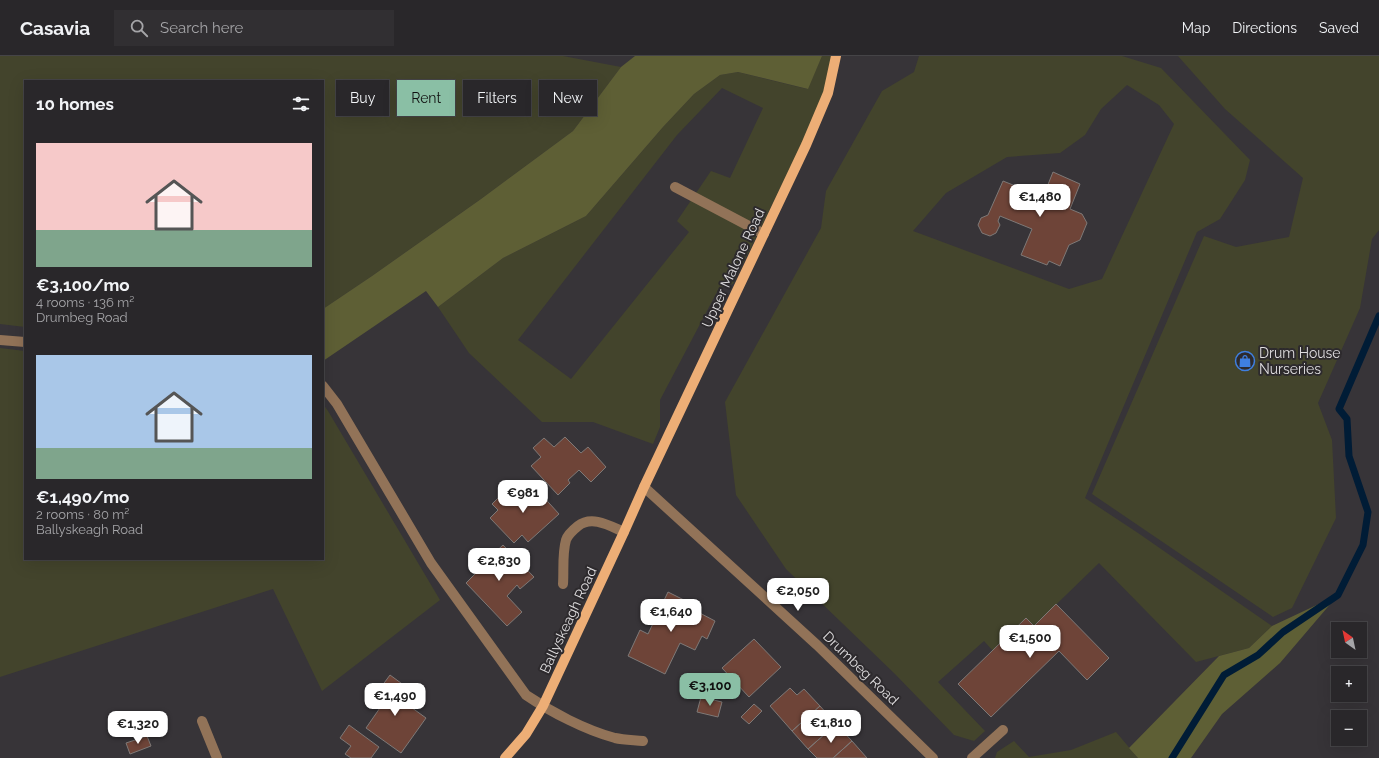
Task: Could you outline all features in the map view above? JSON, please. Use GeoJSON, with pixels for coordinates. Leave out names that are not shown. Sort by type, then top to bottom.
{"type":"FeatureCollection","features":[{"type":"Feature","properties":{"kind":"main road","name":"Upper Malone Road"},"geometry":{"type":"LineString","coordinates":[[644,487],[806,146],[828,93],[836,56]]}},
{"type":"Feature","properties":{"kind":"main road","name":"Ballyskeagh Road"},"geometry":{"type":"LineString","coordinates":[[505,758],[526,734],[543,706],[644,487]]}},
{"type":"Feature","properties":{"kind":"street"},"geometry":{"type":"LineString","coordinates":[[675,187],[764,234]]}},
{"type":"Feature","properties":{"kind":"street"},"geometry":{"type":"LineString","coordinates":[[0,340],[24,342]]}},
{"type":"Feature","properties":{"kind":"street"},"geometry":{"type":"LineString","coordinates":[[324,387],[337,404],[431,563],[526,695],[543,706],[582,725],[616,738],[643,741]]}},
{"type":"Feature","properties":{"kind":"street","name":"Drumbeg Road"},"geometry":{"type":"LineString","coordinates":[[644,487],[817,645],[933,758]]}},
{"type":"Feature","properties":{"kind":"street"},"geometry":{"type":"LineString","coordinates":[[564,584],[564,555],[566,540],[572,530],[582,523],[593,521],[606,524],[624,532]]}},
{"type":"Feature","properties":{"kind":"street"},"geometry":{"type":"LineString","coordinates":[[202,721],[217,758]]}},
{"type":"Feature","properties":{"kind":"street"},"geometry":{"type":"LineString","coordinates":[[972,758],[1003,730]]}},
{"type":"Feature","properties":{"kind":"green space"},"geometry":{"type":"Polygon","coordinates":[[[0,56],[563,56],[621,67],[597,99],[597,80],[539,80],[539,116],[584,116],[573,131],[481,199],[324,308],[324,80],[24,80],[24,327],[0,324],[0,56]]]}},
{"type":"Feature","properties":{"kind":"green space"},"geometry":{"type":"Polygon","coordinates":[[[635,56],[822,56],[808,89],[738,72],[720,75],[694,94],[663,127],[586,216],[503,258],[438,307],[426,291],[324,360],[324,308],[481,199],[573,131],[584,116],[597,116],[597,99],[621,67],[635,56]]]}},
{"type":"Feature","properties":{"kind":"green space"},"geometry":{"type":"Polygon","coordinates":[[[822,56],[833,56],[828,91],[733,284],[719,288],[660,400],[660,427],[653,444],[593,422],[542,422],[469,353],[438,307],[503,258],[586,216],[663,127],[694,94],[720,75],[738,72],[807,89],[822,56]],[[722,88],[677,135],[518,340],[571,379],[689,232],[677,221],[711,171],[730,178],[763,108],[722,88]]]}},
{"type":"Feature","properties":{"kind":"green space"},"geometry":{"type":"Polygon","coordinates":[[[919,56],[1122,56],[1161,68],[1250,160],[1245,180],[1220,219],[1197,232],[1085,498],[1272,626],[1249,648],[1196,662],[1099,563],[1034,626],[993,651],[984,641],[938,682],[985,731],[974,741],[954,735],[895,674],[786,569],[736,495],[725,402],[821,228],[826,191],[882,91],[914,72],[919,56]],[[1127,85],[1101,109],[1085,135],[1060,153],[1007,157],[946,193],[913,231],[1069,289],[1102,279],[1174,124],[1159,105],[1127,85]]]}},
{"type":"Feature","properties":{"kind":"green space","name":"Drum House Nurseries"},"geometry":{"type":"Polygon","coordinates":[[[1178,56],[1379,56],[1379,230],[1372,239],[1360,308],[1318,403],[1332,440],[1336,518],[1292,608],[1273,617],[1092,494],[1204,236],[1236,247],[1289,237],[1303,178],[1225,109],[1178,56]]]}},
{"type":"Feature","properties":{"kind":"green space"},"geometry":{"type":"Polygon","coordinates":[[[0,348],[24,351],[24,560],[324,560],[324,405],[440,600],[322,691],[273,589],[0,677],[0,348]]]}},
{"type":"Feature","properties":{"kind":"green space"},"geometry":{"type":"Polygon","coordinates":[[[1338,595],[1280,663],[1222,714],[1191,758],[1138,758],[1129,748],[1219,656],[1249,648],[1272,626],[1338,595]]]}},
{"type":"Feature","properties":{"kind":"green space"},"geometry":{"type":"Polygon","coordinates":[[[1116,732],[1138,758],[995,758],[997,752],[1014,741],[1029,757],[1071,750],[1116,732]]]}},
{"type":"Feature","properties":{"kind":"building"},"geometry":{"type":"Polygon","coordinates":[[[1053,172],[1080,184],[1070,209],[1082,214],[1087,223],[1080,240],[1069,245],[1060,266],[1049,261],[1047,265],[1021,255],[1032,229],[1000,216],[998,221],[1000,225],[996,233],[990,236],[982,233],[978,225],[981,218],[988,215],[1003,181],[1043,197],[1053,172]]]}},
{"type":"Feature","properties":{"kind":"building"},"geometry":{"type":"Polygon","coordinates":[[[565,437],[581,453],[588,447],[606,467],[591,482],[579,470],[568,480],[570,483],[558,495],[531,466],[541,457],[533,448],[544,438],[554,447],[565,437]]]}},
{"type":"Feature","properties":{"kind":"building"},"geometry":{"type":"Polygon","coordinates":[[[530,482],[559,514],[528,542],[522,535],[514,543],[490,518],[498,510],[492,504],[503,493],[512,502],[517,498],[515,496],[530,482]]]}},
{"type":"Feature","properties":{"kind":"building"},"geometry":{"type":"Polygon","coordinates":[[[503,545],[534,577],[520,589],[517,585],[507,596],[522,612],[507,626],[466,583],[477,572],[469,563],[480,553],[489,562],[491,559],[489,558],[503,545]]]}},
{"type":"Feature","properties":{"kind":"building"},"geometry":{"type":"Polygon","coordinates":[[[668,592],[698,607],[696,611],[715,621],[707,639],[702,636],[695,650],[680,643],[665,674],[628,656],[640,630],[648,634],[668,592]]]}},
{"type":"Feature","properties":{"kind":"building"},"geometry":{"type":"Polygon","coordinates":[[[1056,604],[1109,658],[1087,680],[1059,651],[991,717],[958,684],[1026,618],[1034,626],[1056,604]]]}},
{"type":"Feature","properties":{"kind":"building"},"geometry":{"type":"Polygon","coordinates":[[[754,639],[781,667],[749,697],[722,668],[754,639]]]}},
{"type":"Feature","properties":{"kind":"building"},"geometry":{"type":"Polygon","coordinates":[[[390,675],[405,686],[397,697],[426,718],[401,753],[366,728],[382,705],[373,698],[390,675]]]}},
{"type":"Feature","properties":{"kind":"building"},"geometry":{"type":"Polygon","coordinates":[[[790,688],[797,695],[804,689],[820,706],[792,731],[770,706],[790,688]]]}},
{"type":"Feature","properties":{"kind":"building"},"geometry":{"type":"Polygon","coordinates":[[[701,697],[722,702],[718,717],[697,712],[701,697]]]}},
{"type":"Feature","properties":{"kind":"building"},"geometry":{"type":"Polygon","coordinates":[[[754,704],[762,711],[749,724],[741,717],[754,704]]]}},
{"type":"Feature","properties":{"kind":"building"},"geometry":{"type":"Polygon","coordinates":[[[820,706],[836,724],[808,749],[792,731],[820,706]]]}},
{"type":"Feature","properties":{"kind":"building"},"geometry":{"type":"Polygon","coordinates":[[[836,724],[852,741],[833,758],[817,758],[808,749],[836,724]]]}},
{"type":"Feature","properties":{"kind":"building"},"geometry":{"type":"Polygon","coordinates":[[[349,725],[379,747],[371,758],[351,758],[345,754],[351,746],[340,738],[349,725]]]}},
{"type":"Feature","properties":{"kind":"building"},"geometry":{"type":"Polygon","coordinates":[[[147,736],[151,746],[130,754],[126,743],[147,736]]]}},
{"type":"Feature","properties":{"kind":"building"},"geometry":{"type":"Polygon","coordinates":[[[852,741],[867,758],[833,758],[852,741]]]}},
{"type":"Feature","properties":{"kind":"waterway"},"geometry":{"type":"LineString","coordinates":[[1172,758],[1224,675],[1258,655],[1283,632],[1338,595],[1363,545],[1368,512],[1349,456],[1347,419],[1339,409],[1379,316]]}},
{"type":"Feature","properties":{"kind":"place","name":"Drum House Nurseries"},"geometry":{"type":"Point","coordinates":[1245,361]}}]}
